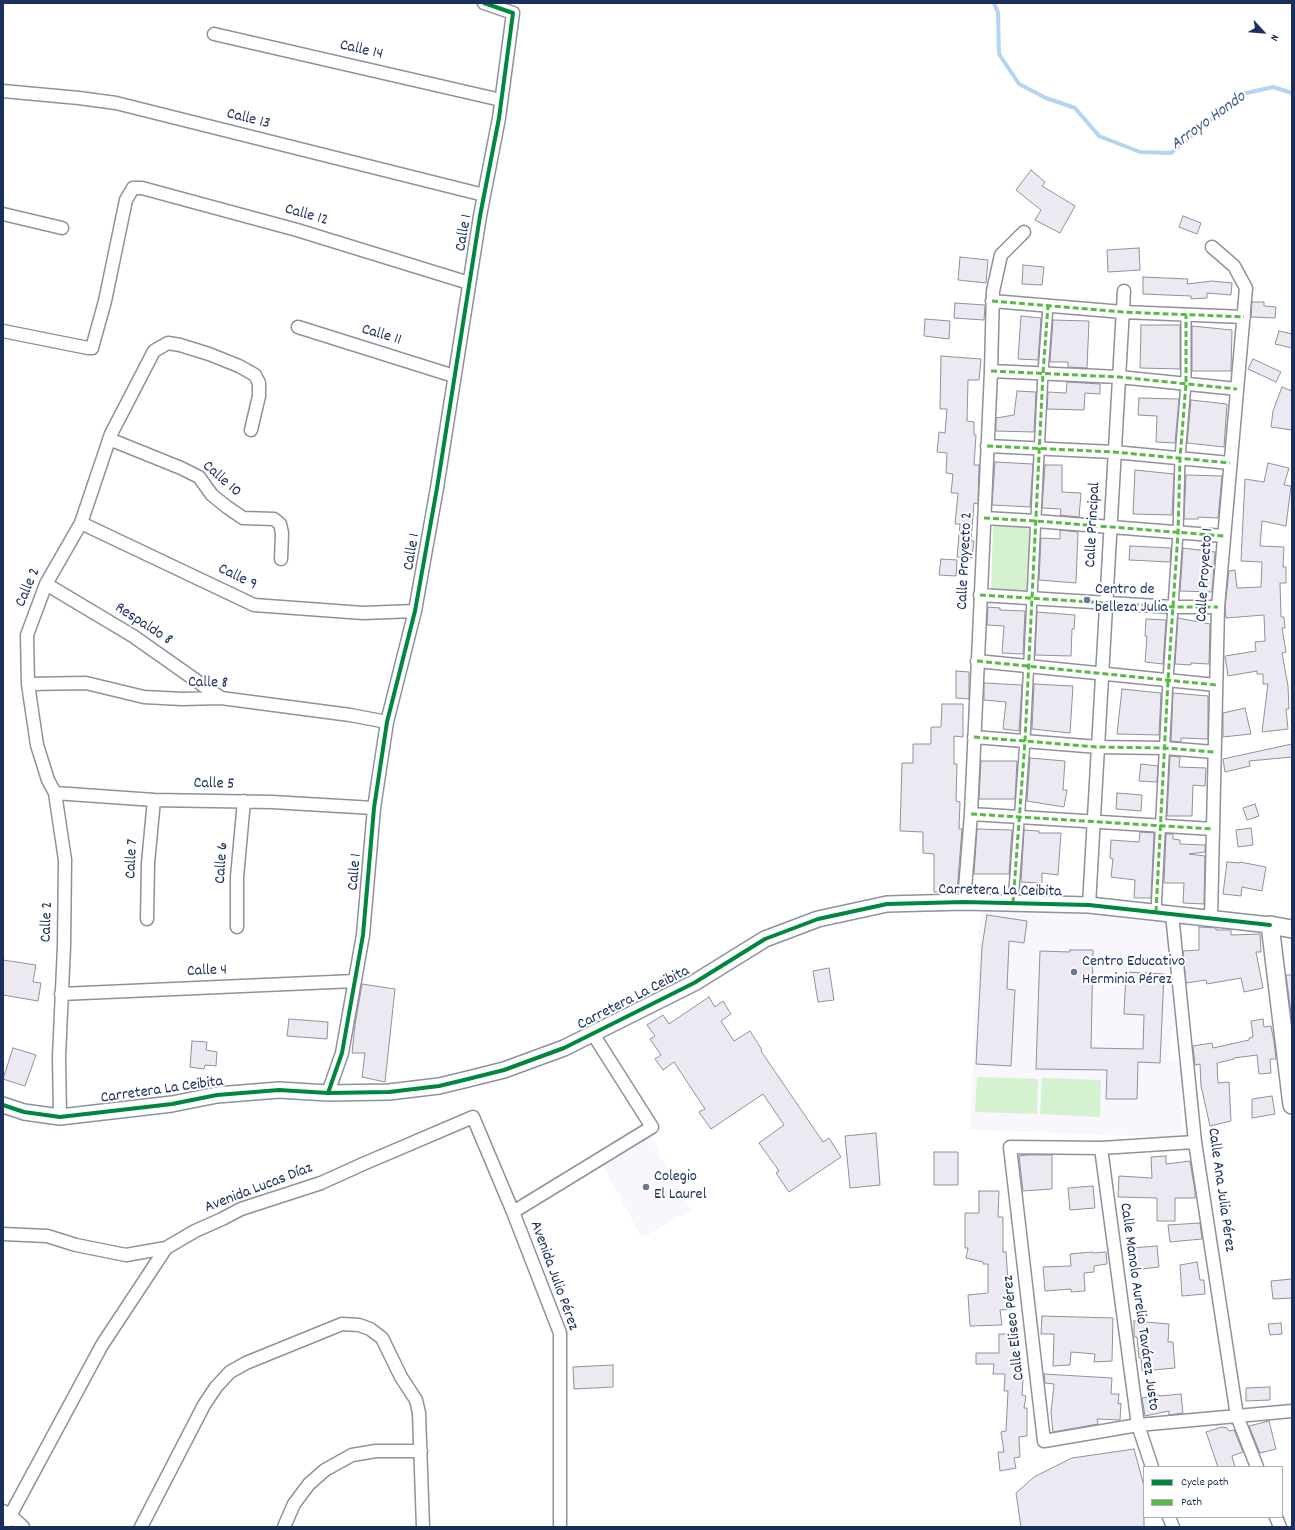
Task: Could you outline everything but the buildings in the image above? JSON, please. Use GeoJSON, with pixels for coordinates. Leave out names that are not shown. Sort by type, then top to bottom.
{"type":"FeatureCollection","features":[{"type":"Feature","properties":{"kind":"main road","name":"Carretera La Ceibita"},"geometry":{"type":"LineString","coordinates":[[1270,925],[1292,929]]}},
{"type":"Feature","properties":{"kind":"main road"},"geometry":{"type":"LineString","coordinates":[[1270,925],[1292,1105]]}},
{"type":"Feature","properties":{"kind":"street","name":"Calle 1"},"geometry":{"type":"LineString","coordinates":[[328,1093],[342,1053],[355,981],[363,935],[374,808],[387,722],[415,611],[437,488],[468,283],[501,100],[513,14],[484,3]]}},
{"type":"Feature","properties":{"kind":"street","name":"Calle 14"},"geometry":{"type":"LineString","coordinates":[[214,34],[501,100]]}},
{"type":"Feature","properties":{"kind":"street","name":"Calle 13"},"geometry":{"type":"LineString","coordinates":[[3,91],[116,103],[484,195]]}},
{"type":"Feature","properties":{"kind":"street","name":"Calle 12"},"geometry":{"type":"LineString","coordinates":[[3,331],[92,348],[105,301],[126,200],[133,188],[142,188],[297,230],[468,283]]}},
{"type":"Feature","properties":{"kind":"street"},"geometry":{"type":"LineString","coordinates":[[3,214],[62,228]]}},
{"type":"Feature","properties":{"kind":"street","name":"Calle Proyecto 2"},"geometry":{"type":"LineString","coordinates":[[964,902],[974,737],[992,300],[1001,254],[1024,232]]}},
{"type":"Feature","properties":{"kind":"street","name":"Calle Proyecto 1"},"geometry":{"type":"LineString","coordinates":[[1211,918],[1218,607],[1246,288],[1234,266],[1212,247]]}},
{"type":"Feature","properties":{"kind":"street","name":"Calle Principal"},"geometry":{"type":"LineString","coordinates":[[1089,905],[1124,291]]}},
{"type":"Feature","properties":{"kind":"street"},"geometry":{"type":"LineString","coordinates":[[992,300],[1123,312],[1244,318]]}},
{"type":"Feature","properties":{"kind":"street"},"geometry":{"type":"LineString","coordinates":[[1013,903],[1025,741],[1039,448],[1048,306]]}},
{"type":"Feature","properties":{"kind":"street"},"geometry":{"type":"LineString","coordinates":[[1156,912],[1164,748],[1178,533],[1180,458],[1186,384],[1186,315]]}},
{"type":"Feature","properties":{"kind":"street","name":"Calle 11"},"geometry":{"type":"LineString","coordinates":[[298,327],[454,376]]}},
{"type":"Feature","properties":{"kind":"street","name":"Calle 2"},"geometry":{"type":"LineString","coordinates":[[60,1117],[59,1057],[65,860],[55,793],[48,780],[37,745],[28,684],[27,635],[46,584],[81,523],[109,439],[154,351],[168,342],[209,354],[239,366],[255,375],[259,383],[259,396],[251,430]]}},
{"type":"Feature","properties":{"kind":"street"},"geometry":{"type":"LineString","coordinates":[[990,371],[1119,377],[1237,389]]}},
{"type":"Feature","properties":{"kind":"street","name":"Calle 10"},"geometry":{"type":"LineString","coordinates":[[109,439],[181,468],[199,477],[212,495],[243,518],[274,519],[280,524],[282,533],[281,560]]}},
{"type":"Feature","properties":{"kind":"street"},"geometry":{"type":"LineString","coordinates":[[987,446],[1114,452],[1230,463]]}},
{"type":"Feature","properties":{"kind":"street"},"geometry":{"type":"LineString","coordinates":[[984,518],[1036,520],[1110,528],[1224,536]]}},
{"type":"Feature","properties":{"kind":"street","name":"Calle 9"},"geometry":{"type":"LineString","coordinates":[[81,523],[254,605],[363,613],[415,611]]}},
{"type":"Feature","properties":{"kind":"street","name":"Respaldo 8"},"geometry":{"type":"LineString","coordinates":[[46,584],[133,636],[221,698]]}},
{"type":"Feature","properties":{"kind":"street"},"geometry":{"type":"LineString","coordinates":[[980,595],[1106,604],[1173,607],[1218,607]]}},
{"type":"Feature","properties":{"kind":"street"},"geometry":{"type":"LineString","coordinates":[[977,661],[1216,685]]}},
{"type":"Feature","properties":{"kind":"street","name":"Calle 8"},"geometry":{"type":"LineString","coordinates":[[28,684],[86,683],[144,697],[182,700],[221,698],[350,715],[387,722]]}},
{"type":"Feature","properties":{"kind":"street"},"geometry":{"type":"LineString","coordinates":[[974,737],[1098,747],[1164,748],[1214,752]]}},
{"type":"Feature","properties":{"kind":"street","name":"Calle 5"},"geometry":{"type":"LineString","coordinates":[[55,793],[154,800],[244,801],[374,808]]}},
{"type":"Feature","properties":{"kind":"street","name":"Calle 7"},"geometry":{"type":"LineString","coordinates":[[147,919],[148,863],[154,800]]}},
{"type":"Feature","properties":{"kind":"street","name":"Calle 6"},"geometry":{"type":"LineString","coordinates":[[237,927],[236,877],[244,801]]}},
{"type":"Feature","properties":{"kind":"street"},"geometry":{"type":"LineString","coordinates":[[970,814],[1213,829]]}},
{"type":"Feature","properties":{"kind":"street","name":"Carretera La Ceibita"},"geometry":{"type":"LineString","coordinates":[[3,1105],[24,1112],[60,1117],[172,1104],[217,1095],[279,1090],[328,1093],[389,1092],[439,1086],[504,1070],[564,1048],[694,983],[765,939],[818,920],[887,904],[964,902],[1089,905],[1270,925]]}},
{"type":"Feature","properties":{"kind":"street","name":"Calle Ana Julia Pérez"},"geometry":{"type":"LineString","coordinates":[[1172,914],[1195,1142],[1237,1416],[1257,1466]]}},
{"type":"Feature","properties":{"kind":"street","name":"Calle 4"},"geometry":{"type":"LineString","coordinates":[[61,994],[355,981]]}},
{"type":"Feature","properties":{"kind":"street"},"geometry":{"type":"LineString","coordinates":[[513,1212],[652,1127],[593,1034]]}},
{"type":"Feature","properties":{"kind":"street","name":"Avenida Julio Pérez"},"geometry":{"type":"LineString","coordinates":[[473,1117],[513,1212],[560,1333],[560,1527]]}},
{"type":"Feature","properties":{"kind":"street","name":"Avenida Lucas Díaz"},"geometry":{"type":"LineString","coordinates":[[3,1234],[48,1236],[126,1255],[166,1248],[195,1231],[241,1209],[321,1183],[473,1117]]}},
{"type":"Feature","properties":{"kind":"street","name":"Calle Eliseo Pérez"},"geometry":{"type":"LineString","coordinates":[[1195,1142],[1101,1148],[1010,1147],[1044,1441],[1138,1425],[1292,1411]]}},
{"type":"Feature","properties":{"kind":"street","name":"Calle Manolo Aurelio Tavárez Justo"},"geometry":{"type":"LineString","coordinates":[[1101,1148],[1138,1425],[1152,1466]]}},
{"type":"Feature","properties":{"kind":"street"},"geometry":{"type":"LineString","coordinates":[[4,1527],[5,1512],[102,1345],[166,1248]]}},
{"type":"Feature","properties":{"kind":"street"},"geometry":{"type":"LineString","coordinates":[[141,1527],[204,1405],[216,1386],[230,1372],[246,1363],[342,1324],[359,1325],[370,1329],[382,1338],[401,1377],[416,1400],[419,1412],[423,1527]]}},
{"type":"Feature","properties":{"kind":"street"},"geometry":{"type":"LineString","coordinates":[[284,1527],[294,1504],[309,1484],[325,1470],[352,1455],[376,1451],[421,1451]]}},
{"type":"Feature","properties":{"kind":"street"},"geometry":{"type":"LineString","coordinates":[[5,1512],[23,1527]]}},
{"type":"Feature","properties":{"kind":"shaded area","name":"Centro Educativo Herminia Pérez"},"geometry":{"type":"Polygon","coordinates":[[[980,909],[1067,911],[1167,920],[1175,1024],[1167,1060],[1181,1061],[1182,1138],[970,1130],[980,909]]]}},
{"type":"Feature","properties":{"kind":"shaded area","name":"Colegio El Laurel"},"geometry":{"type":"Polygon","coordinates":[[[650,1136],[691,1210],[642,1238],[601,1163],[650,1136]]]}},
{"type":"Feature","properties":{"kind":"green space"},"geometry":{"type":"Polygon","coordinates":[[[993,524],[1032,524],[1029,591],[991,591],[993,524]]]}},
{"type":"Feature","properties":{"kind":"green space"},"geometry":{"type":"Polygon","coordinates":[[[977,1077],[1038,1079],[1037,1114],[975,1112],[977,1077]]]}},
{"type":"Feature","properties":{"kind":"green space"},"geometry":{"type":"Polygon","coordinates":[[[1042,1078],[1101,1080],[1100,1117],[1040,1114],[1042,1078]]]}},
{"type":"Feature","properties":{"kind":"waterway","name":"Arroyo Hondo"},"geometry":{"type":"LineString","coordinates":[[994,3],[998,13],[999,54],[1019,84],[1046,98],[1075,108],[1099,136],[1140,152],[1171,153],[1242,94],[1273,87],[1292,93]]}},
{"type":"Feature","properties":{"kind":"marked path"},"geometry":{"type":"LineString","coordinates":[[992,301],[1123,312],[1244,317]]}},
{"type":"Feature","properties":{"kind":"marked path"},"geometry":{"type":"LineString","coordinates":[[1013,903],[1025,741],[1043,373],[1048,306]]}},
{"type":"Feature","properties":{"kind":"marked path"},"geometry":{"type":"LineString","coordinates":[[1156,912],[1168,680],[1178,533],[1180,458],[1186,384],[1186,315]]}},
{"type":"Feature","properties":{"kind":"marked path"},"geometry":{"type":"LineString","coordinates":[[991,371],[1119,377],[1237,389]]}},
{"type":"Feature","properties":{"kind":"marked path"},"geometry":{"type":"LineString","coordinates":[[987,446],[1114,452],[1230,463]]}},
{"type":"Feature","properties":{"kind":"marked path"},"geometry":{"type":"LineString","coordinates":[[984,518],[1224,536]]}},
{"type":"Feature","properties":{"kind":"marked path"},"geometry":{"type":"LineString","coordinates":[[980,595],[1173,607],[1218,607]]}},
{"type":"Feature","properties":{"kind":"marked path"},"geometry":{"type":"LineString","coordinates":[[977,661],[1216,685]]}},
{"type":"Feature","properties":{"kind":"marked path"},"geometry":{"type":"LineString","coordinates":[[974,737],[1098,747],[1164,748],[1214,752]]}},
{"type":"Feature","properties":{"kind":"marked path"},"geometry":{"type":"LineString","coordinates":[[971,814],[1213,829]]}},
{"type":"Feature","properties":{"kind":"cycle path"},"geometry":{"type":"LineString","coordinates":[[328,1093],[342,1053],[363,935],[374,808],[387,722],[415,611],[437,488],[480,216],[499,118],[513,13],[484,3]]}},
{"type":"Feature","properties":{"kind":"cycle path"},"geometry":{"type":"LineString","coordinates":[[3,1105],[24,1112],[60,1117],[172,1104],[217,1095],[279,1090],[328,1093],[389,1092],[439,1086],[504,1070],[564,1048],[694,983],[765,939],[818,919],[887,904],[964,902],[1089,905],[1270,925]]}},
{"type":"Feature","properties":{"kind":"place","name":"Centro de belleza Julia"},"geometry":{"type":"Point","coordinates":[1087,600]}},
{"type":"Feature","properties":{"kind":"place","name":"Centro Educativo Herminia Pérez"},"geometry":{"type":"Point","coordinates":[1074,972]}},
{"type":"Feature","properties":{"kind":"place","name":"Colegio El Laurel"},"geometry":{"type":"Point","coordinates":[646,1187]}}]}
